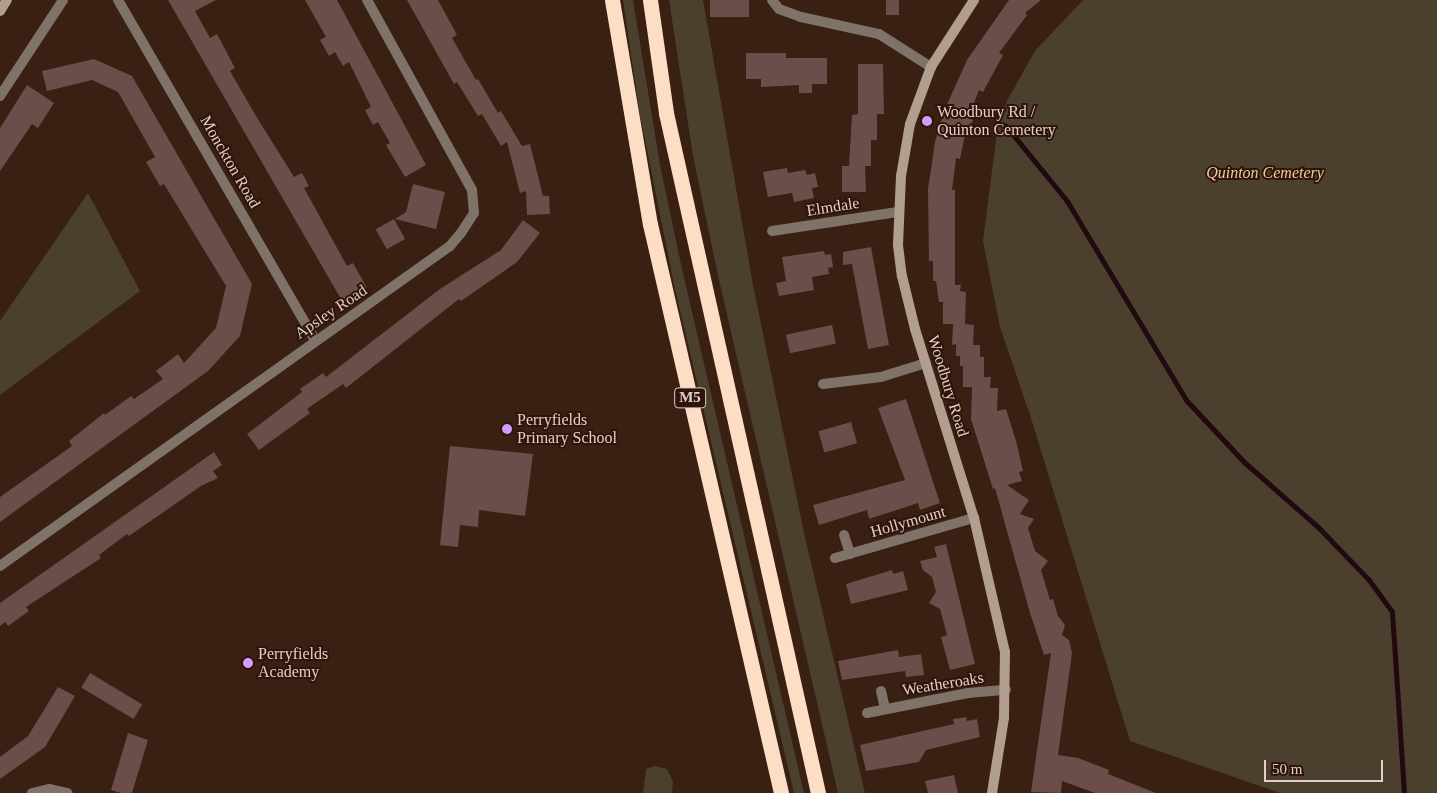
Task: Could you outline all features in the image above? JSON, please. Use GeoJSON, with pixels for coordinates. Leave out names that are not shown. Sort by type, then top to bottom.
{"type":"FeatureCollection","features":[{"type":"Feature","properties":{"kind":"highway","name":"M5"},"geometry":{"type":"LineString","coordinates":[[612,0],[650,224],[781,793]]}},
{"type":"Feature","properties":{"kind":"highway","name":"M5"},"geometry":{"type":"LineString","coordinates":[[650,0],[666,113],[818,793]]}},
{"type":"Feature","properties":{"kind":"street"},"geometry":{"type":"LineString","coordinates":[[0,11],[7,0]]}},
{"type":"Feature","properties":{"kind":"street"},"geometry":{"type":"LineString","coordinates":[[0,96],[63,0]]}},
{"type":"Feature","properties":{"kind":"street","name":"Monckton Road"},"geometry":{"type":"LineString","coordinates":[[118,0],[315,340]]}},
{"type":"Feature","properties":{"kind":"street","name":"Apsley Road"},"geometry":{"type":"LineString","coordinates":[[0,566],[315,340],[450,246],[474,213],[472,190],[460,165],[367,0]]}},
{"type":"Feature","properties":{"kind":"street"},"geometry":{"type":"LineString","coordinates":[[772,0],[779,9],[801,17],[879,34],[931,67]]}},
{"type":"Feature","properties":{"kind":"street","name":"Woodbury Road"},"geometry":{"type":"LineString","coordinates":[[974,0],[931,67],[910,124],[898,212],[902,276],[926,363],[974,518],[1002,635],[1006,690],[992,793]]}},
{"type":"Feature","properties":{"kind":"street","name":"Elmdale"},"geometry":{"type":"LineString","coordinates":[[772,231],[898,212]]}},
{"type":"Feature","properties":{"kind":"street"},"geometry":{"type":"LineString","coordinates":[[823,384],[881,377],[926,363]]}},
{"type":"Feature","properties":{"kind":"street","name":"Hollymount"},"geometry":{"type":"LineString","coordinates":[[835,558],[974,518]]}},
{"type":"Feature","properties":{"kind":"street"},"geometry":{"type":"LineString","coordinates":[[844,535],[850,554]]}},
{"type":"Feature","properties":{"kind":"street","name":"Weatheroaks"},"geometry":{"type":"LineString","coordinates":[[867,713],[968,693],[1006,690]]}},
{"type":"Feature","properties":{"kind":"street","name":"Weatheroaks"},"geometry":{"type":"LineString","coordinates":[[881,691],[885,709]]}},
{"type":"Feature","properties":{"kind":"street"},"geometry":{"type":"LineString","coordinates":[[32,793],[50,789],[68,793]]}},
{"type":"Feature","properties":{"kind":"green space"},"geometry":{"type":"Polygon","coordinates":[[[623,0],[633,0],[660,165],[682,269],[804,793],[794,793],[675,289],[640,115],[623,0]]]}},
{"type":"Feature","properties":{"kind":"green space"},"geometry":{"type":"Polygon","coordinates":[[[669,0],[703,0],[753,285],[804,533],[865,793],[838,793],[719,280],[693,156],[669,0]]]}},
{"type":"Feature","properties":{"kind":"green space","name":"Quinton Cemetery"},"geometry":{"type":"Polygon","coordinates":[[[1083,0],[1437,0],[1437,793],[1280,793],[1130,741],[1031,418],[1000,327],[983,241],[998,124],[1008,99],[1035,51],[1083,0]]]}},
{"type":"Feature","properties":{"kind":"green space"},"geometry":{"type":"Polygon","coordinates":[[[88,193],[140,291],[0,395],[0,321],[88,193]]]}},
{"type":"Feature","properties":{"kind":"green space"},"geometry":{"type":"Polygon","coordinates":[[[655,766],[667,769],[673,782],[672,793],[643,793],[646,769],[655,766]]]}},
{"type":"Feature","properties":{"kind":"building"},"geometry":{"type":"Polygon","coordinates":[[[168,0],[216,0],[195,11],[210,38],[217,34],[235,68],[230,71],[256,116],[294,177],[302,173],[309,186],[304,188],[347,266],[353,263],[367,288],[345,306],[168,0]]]}},
{"type":"Feature","properties":{"kind":"building"},"geometry":{"type":"Polygon","coordinates":[[[305,0],[337,0],[426,165],[405,177],[386,145],[390,143],[378,122],[373,125],[365,110],[371,107],[349,62],[343,66],[335,52],[329,56],[320,40],[326,37],[305,0]]]}},
{"type":"Feature","properties":{"kind":"building"},"geometry":{"type":"Polygon","coordinates":[[[407,0],[438,0],[457,35],[452,38],[476,80],[478,79],[498,113],[501,111],[522,146],[530,144],[543,196],[549,196],[550,214],[527,215],[526,191],[520,193],[507,142],[501,146],[482,114],[478,116],[457,82],[454,84],[407,0]]]}},
{"type":"Feature","properties":{"kind":"building"},"geometry":{"type":"Polygon","coordinates":[[[710,0],[749,0],[749,17],[710,17],[710,0]]]}},
{"type":"Feature","properties":{"kind":"building"},"geometry":{"type":"Polygon","coordinates":[[[886,0],[899,0],[899,15],[886,15],[886,0]]]}},
{"type":"Feature","properties":{"kind":"building"},"geometry":{"type":"Polygon","coordinates":[[[1009,0],[1041,0],[1025,13],[1027,15],[999,53],[1003,55],[983,92],[979,90],[968,118],[973,120],[968,136],[965,135],[960,159],[956,158],[952,190],[955,190],[955,285],[961,285],[960,291],[966,292],[965,324],[974,325],[973,345],[980,345],[980,357],[984,357],[984,377],[991,377],[990,388],[998,388],[997,411],[1006,409],[1016,441],[1023,471],[1019,472],[1022,481],[1007,485],[1029,500],[1020,514],[1034,519],[1028,528],[1035,551],[1048,561],[1041,570],[1050,600],[1053,599],[1058,616],[1065,625],[1062,635],[1069,640],[1072,653],[1058,755],[1078,758],[1109,770],[1108,774],[1156,793],[1095,793],[1062,781],[1061,793],[1031,792],[1051,653],[1044,655],[1030,613],[995,488],[993,489],[971,419],[972,387],[963,387],[963,366],[960,366],[960,356],[956,356],[956,344],[952,345],[953,324],[943,324],[943,302],[939,302],[936,281],[933,281],[933,261],[929,261],[928,189],[935,142],[944,111],[967,60],[1009,0]]]}},
{"type":"Feature","properties":{"kind":"building"},"geometry":{"type":"Polygon","coordinates":[[[746,53],[786,53],[786,58],[827,58],[827,84],[812,84],[812,93],[799,93],[799,85],[761,87],[761,79],[746,79],[746,53]]]}},
{"type":"Feature","properties":{"kind":"building"},"geometry":{"type":"Polygon","coordinates":[[[94,59],[132,76],[252,284],[240,336],[208,371],[0,522],[0,497],[72,446],[69,441],[104,413],[105,415],[131,396],[134,399],[163,379],[156,371],[178,354],[184,363],[216,328],[226,286],[164,184],[160,186],[146,162],[155,157],[118,92],[92,80],[47,91],[42,71],[94,59]]]}},
{"type":"Feature","properties":{"kind":"building"},"geometry":{"type":"Polygon","coordinates":[[[858,64],[883,64],[884,114],[877,114],[877,140],[871,140],[871,166],[865,166],[866,192],[842,192],[842,166],[849,166],[852,115],[858,114],[858,64]]]}},
{"type":"Feature","properties":{"kind":"building"},"geometry":{"type":"Polygon","coordinates":[[[27,85],[54,103],[38,128],[32,124],[0,171],[0,128],[27,85]]]}},
{"type":"Feature","properties":{"kind":"building"},"geometry":{"type":"Polygon","coordinates":[[[787,168],[788,173],[805,170],[807,175],[815,173],[818,187],[812,188],[814,198],[794,202],[792,193],[768,197],[763,172],[787,168]]]}},
{"type":"Feature","properties":{"kind":"building"},"geometry":{"type":"Polygon","coordinates":[[[413,184],[445,192],[436,229],[395,219],[406,212],[413,184]]]}},
{"type":"Feature","properties":{"kind":"building"},"geometry":{"type":"Polygon","coordinates":[[[394,219],[405,239],[387,249],[376,229],[394,219]]]}},
{"type":"Feature","properties":{"kind":"building"},"geometry":{"type":"Polygon","coordinates":[[[523,220],[540,233],[517,262],[461,301],[459,299],[346,388],[343,384],[307,409],[310,413],[259,450],[247,434],[302,392],[300,389],[323,373],[326,377],[440,289],[501,250],[523,220]]]}},
{"type":"Feature","properties":{"kind":"building"},"geometry":{"type":"Polygon","coordinates":[[[871,247],[889,345],[868,349],[852,264],[843,265],[843,252],[871,247]]]}},
{"type":"Feature","properties":{"kind":"building"},"geometry":{"type":"Polygon","coordinates":[[[824,251],[825,255],[831,254],[833,267],[828,268],[829,274],[812,277],[814,290],[779,296],[776,283],[786,281],[782,257],[824,251]]]}},
{"type":"Feature","properties":{"kind":"building"},"geometry":{"type":"Polygon","coordinates":[[[832,325],[836,344],[790,353],[786,335],[832,325]]]}},
{"type":"Feature","properties":{"kind":"building"},"geometry":{"type":"Polygon","coordinates":[[[906,399],[940,503],[920,510],[918,503],[869,519],[867,510],[819,525],[813,505],[905,480],[878,408],[906,399]]]}},
{"type":"Feature","properties":{"kind":"building"},"geometry":{"type":"Polygon","coordinates":[[[851,422],[857,443],[824,453],[818,431],[851,422]]]}},
{"type":"Feature","properties":{"kind":"building"},"geometry":{"type":"Polygon","coordinates":[[[450,446],[533,454],[525,516],[479,510],[478,527],[460,525],[458,547],[440,545],[450,446]]]}},
{"type":"Feature","properties":{"kind":"building"},"geometry":{"type":"Polygon","coordinates":[[[214,452],[222,465],[213,471],[218,478],[201,486],[129,536],[127,534],[99,555],[101,558],[26,607],[29,611],[8,626],[5,622],[0,626],[0,603],[214,452]]]}},
{"type":"Feature","properties":{"kind":"building"},"geometry":{"type":"Polygon","coordinates":[[[946,544],[975,664],[950,670],[941,637],[947,635],[940,609],[929,603],[936,592],[932,577],[923,570],[920,561],[937,557],[934,547],[946,544]]]}},
{"type":"Feature","properties":{"kind":"building"},"geometry":{"type":"Polygon","coordinates":[[[892,570],[893,574],[903,571],[908,590],[851,604],[846,584],[892,570]]]}},
{"type":"Feature","properties":{"kind":"building"},"geometry":{"type":"Polygon","coordinates":[[[898,650],[899,657],[921,654],[924,675],[906,677],[905,671],[842,680],[838,661],[898,650]]]}},
{"type":"Feature","properties":{"kind":"building"},"geometry":{"type":"Polygon","coordinates":[[[90,673],[142,704],[134,719],[81,688],[90,673]]]}},
{"type":"Feature","properties":{"kind":"building"},"geometry":{"type":"Polygon","coordinates":[[[58,687],[75,696],[45,747],[0,779],[0,757],[28,736],[58,687]]]}},
{"type":"Feature","properties":{"kind":"building"},"geometry":{"type":"Polygon","coordinates":[[[966,717],[967,721],[977,719],[980,737],[926,750],[919,762],[866,771],[860,745],[954,724],[953,719],[966,717]]]}},
{"type":"Feature","properties":{"kind":"building"},"geometry":{"type":"Polygon","coordinates":[[[128,733],[148,740],[132,793],[121,793],[111,790],[128,733]]]}},
{"type":"Feature","properties":{"kind":"building"},"geometry":{"type":"Polygon","coordinates":[[[954,775],[958,793],[928,793],[925,781],[954,775]]]}},
{"type":"Feature","properties":{"kind":"waterway"},"geometry":{"type":"LineString","coordinates":[[1006,126],[1067,201],[1186,400],[1244,462],[1319,528],[1369,580],[1392,612],[1404,793]]}},
{"type":"Feature","properties":{"kind":"place","name":"Woodbury Rd / Quinton Cemetery"},"geometry":{"type":"Point","coordinates":[927,121]}},
{"type":"Feature","properties":{"kind":"place","name":"Perryfields Primary School"},"geometry":{"type":"Point","coordinates":[507,429]}},
{"type":"Feature","properties":{"kind":"place","name":"Perryfields Academy"},"geometry":{"type":"Point","coordinates":[248,663]}}]}
